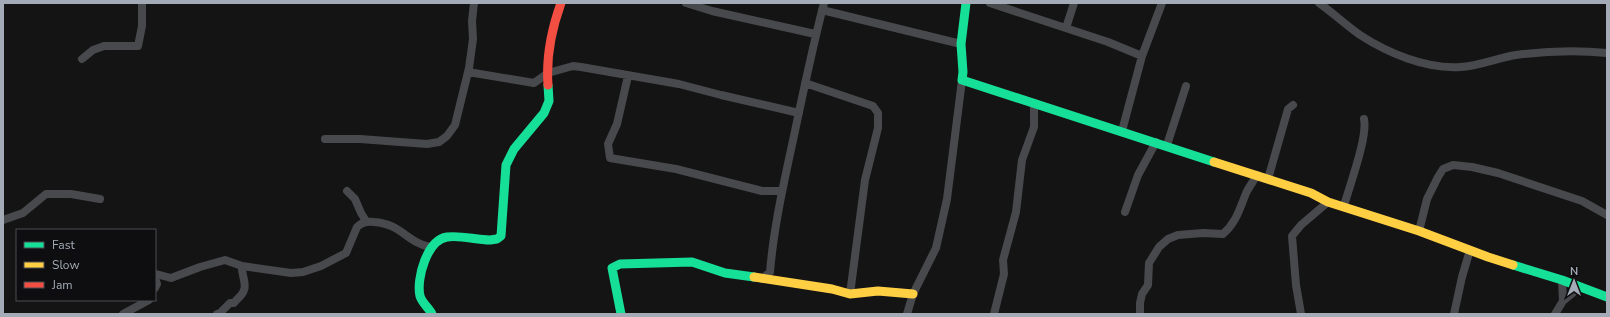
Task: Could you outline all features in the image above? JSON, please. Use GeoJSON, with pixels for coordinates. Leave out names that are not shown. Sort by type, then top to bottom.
{"type":"FeatureCollection","features":[{"type":"Feature","properties":{"kind":"street"},"geometry":{"type":"LineString","coordinates":[[82,59],[93,50],[104,46],[138,46],[142,26],[142,3]]}},
{"type":"Feature","properties":{"kind":"street"},"geometry":{"type":"LineString","coordinates":[[325,139],[360,139],[427,144],[439,142],[452,130],[455,125],[468,72],[473,39],[472,21],[474,3]]}},
{"type":"Feature","properties":{"kind":"street"},"geometry":{"type":"LineString","coordinates":[[432,314],[430,309],[422,301],[420,292],[423,267],[430,247],[436,240],[445,237],[488,240],[496,239],[501,236],[506,165],[511,152],[532,130],[547,108],[549,101],[548,73],[555,26],[561,3]]}},
{"type":"Feature","properties":{"kind":"street"},"geometry":{"type":"LineString","coordinates":[[686,3],[712,11],[815,34]]}},
{"type":"Feature","properties":{"kind":"street"},"geometry":{"type":"LineString","coordinates":[[907,314],[913,294],[936,248],[947,199],[963,72],[961,44],[966,3]]}},
{"type":"Feature","properties":{"kind":"street"},"geometry":{"type":"LineString","coordinates":[[990,3],[1066,28],[1142,56]]}},
{"type":"Feature","properties":{"kind":"street"},"geometry":{"type":"LineString","coordinates":[[1066,28],[1074,3]]}},
{"type":"Feature","properties":{"kind":"street"},"geometry":{"type":"LineString","coordinates":[[1122,132],[1142,56],[1162,3]]}},
{"type":"Feature","properties":{"kind":"street"},"geometry":{"type":"LineString","coordinates":[[1319,3],[1360,34],[1376,44],[1397,54],[1447,67],[1477,65],[1515,55],[1581,50],[1607,53]]}},
{"type":"Feature","properties":{"kind":"street"},"geometry":{"type":"LineString","coordinates":[[778,281],[770,272],[772,248],[782,191],[806,83],[815,34],[823,6],[961,44]]}},
{"type":"Feature","properties":{"kind":"street"},"geometry":{"type":"LineString","coordinates":[[468,72],[534,83],[548,73],[573,66],[679,84],[799,113]]}},
{"type":"Feature","properties":{"kind":"street"},"geometry":{"type":"LineString","coordinates":[[628,76],[616,128],[608,144],[610,158],[676,169],[762,191],[782,191]]}},
{"type":"Feature","properties":{"kind":"street"},"geometry":{"type":"LineString","coordinates":[[962,80],[1311,193],[1328,202],[1419,231],[1488,257],[1562,280],[1607,297]]}},
{"type":"Feature","properties":{"kind":"street"},"geometry":{"type":"LineString","coordinates":[[806,83],[873,106],[878,113],[878,128],[865,180],[850,294]]}},
{"type":"Feature","properties":{"kind":"street"},"geometry":{"type":"LineString","coordinates":[[1166,145],[1186,86]]}},
{"type":"Feature","properties":{"kind":"street"},"geometry":{"type":"LineString","coordinates":[[994,314],[1004,274],[1003,260],[1016,212],[1022,160],[1034,127],[1034,103]]}},
{"type":"Feature","properties":{"kind":"street"},"geometry":{"type":"LineString","coordinates":[[1268,179],[1288,109],[1293,105]]}},
{"type":"Feature","properties":{"kind":"street"},"geometry":{"type":"LineString","coordinates":[[1344,206],[1358,159],[1365,128],[1364,120]]}},
{"type":"Feature","properties":{"kind":"street"},"geometry":{"type":"LineString","coordinates":[[1125,212],[1138,175],[1156,142]]}},
{"type":"Feature","properties":{"kind":"street"},"geometry":{"type":"LineString","coordinates":[[1419,231],[1427,199],[1438,177],[1443,169],[1453,165],[1461,165],[1498,173],[1582,201],[1607,215]]}},
{"type":"Feature","properties":{"kind":"street"},"geometry":{"type":"LineString","coordinates":[[1140,314],[1142,294],[1148,285],[1149,263],[1159,248],[1168,239],[1178,235],[1203,233],[1223,234],[1228,230],[1239,214],[1247,190],[1257,175]]}},
{"type":"Feature","properties":{"kind":"street"},"geometry":{"type":"LineString","coordinates":[[347,191],[355,198],[366,222]]}},
{"type":"Feature","properties":{"kind":"street"},"geometry":{"type":"LineString","coordinates":[[3,220],[23,213],[46,194],[71,194],[100,198]]}},
{"type":"Feature","properties":{"kind":"street"},"geometry":{"type":"LineString","coordinates":[[1301,314],[1296,285],[1292,236],[1301,225],[1328,202]]}},
{"type":"Feature","properties":{"kind":"street"},"geometry":{"type":"LineString","coordinates":[[156,274],[171,278],[200,267],[225,260],[242,266],[291,273],[317,268],[346,253],[357,227],[366,222],[386,223],[397,227],[420,244],[430,247]]}},
{"type":"Feature","properties":{"kind":"street"},"geometry":{"type":"LineString","coordinates":[[1454,314],[1462,277],[1470,250]]}},
{"type":"Feature","properties":{"kind":"street"},"geometry":{"type":"LineString","coordinates":[[621,314],[612,274],[612,268],[614,265],[692,262],[725,273],[832,289],[850,294],[878,291],[913,294]]}},
{"type":"Feature","properties":{"kind":"street"},"geometry":{"type":"LineString","coordinates":[[217,314],[230,303],[234,303],[243,293],[245,289],[242,266]]}},
{"type":"Feature","properties":{"kind":"street"},"geometry":{"type":"LineString","coordinates":[[762,278],[770,272]]}},
{"type":"Feature","properties":{"kind":"street"},"geometry":{"type":"LineString","coordinates":[[1562,280],[1562,301]]}},
{"type":"Feature","properties":{"kind":"street"},"geometry":{"type":"LineString","coordinates":[[1555,313],[1562,301],[1580,287]]}},
{"type":"Feature","properties":{"kind":"street"},"geometry":{"type":"LineString","coordinates":[[123,314],[147,301]]}},
{"type":"Feature","properties":{"kind":"traffic: fast"},"geometry":{"type":"LineString","coordinates":[[966,3],[961,44],[963,72],[962,80],[1214,162]]}},
{"type":"Feature","properties":{"kind":"traffic: fast"},"geometry":{"type":"LineString","coordinates":[[432,314],[420,296],[420,280],[424,261],[434,245],[447,237],[490,240],[497,239],[501,236],[506,165],[514,149],[544,113],[549,101],[548,85]]}},
{"type":"Feature","properties":{"kind":"traffic: fast"},"geometry":{"type":"LineString","coordinates":[[621,314],[612,268],[620,264],[692,262],[725,273],[754,277]]}},
{"type":"Feature","properties":{"kind":"traffic: fast"},"geometry":{"type":"LineString","coordinates":[[1513,265],[1562,280],[1607,297]]}},
{"type":"Feature","properties":{"kind":"traffic: slow"},"geometry":{"type":"LineString","coordinates":[[1214,162],[1311,193],[1328,202],[1419,231],[1513,265]]}},
{"type":"Feature","properties":{"kind":"traffic: slow"},"geometry":{"type":"LineString","coordinates":[[754,277],[832,289],[850,294],[878,291],[913,294]]}},
{"type":"Feature","properties":{"kind":"traffic: jam"},"geometry":{"type":"LineString","coordinates":[[548,85],[550,43],[561,3]]}}]}
